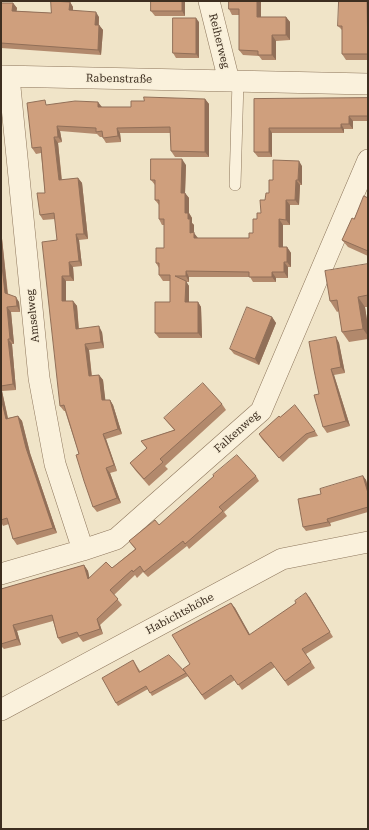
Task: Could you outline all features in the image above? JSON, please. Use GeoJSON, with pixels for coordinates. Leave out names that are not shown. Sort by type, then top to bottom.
{"type":"FeatureCollection","features":[{"type":"Feature","properties":{"kind":"street","name":"Reiherweg"},"geometry":{"type":"LineString","coordinates":[[209,1],[233,81]]}},
{"type":"Feature","properties":{"kind":"street","name":"Rabenstraße"},"geometry":{"type":"LineString","coordinates":[[5,76],[368,84]]}},
{"type":"Feature","properties":{"kind":"street","name":"Amselweg"},"geometry":{"type":"LineString","coordinates":[[5,76],[39,378],[55,464],[83,550]]}},
{"type":"Feature","properties":{"kind":"street","name":"Falkenweg"},"geometry":{"type":"LineString","coordinates":[[1,574],[116,539],[261,411],[368,160]]}},
{"type":"Feature","properties":{"kind":"street","name":"Habichtshöhe"},"geometry":{"type":"LineString","coordinates":[[1,710],[282,559],[368,542]]}},
{"type":"Feature","properties":{"kind":"lane"},"geometry":{"type":"LineString","coordinates":[[233,81],[236,185]]}},
{"type":"Feature","properties":{"kind":"building"},"geometry":{"type":"Polygon","coordinates":[[[51,1],[70,2],[69,10],[96,12],[95,25],[99,25],[98,50],[1,43],[1,3],[13,3],[12,11],[51,13],[51,1]]]}},
{"type":"Feature","properties":{"kind":"building"},"geometry":{"type":"Polygon","coordinates":[[[151,1],[182,1],[182,11],[151,11],[151,1]]]}},
{"type":"Feature","properties":{"kind":"building"},"geometry":{"type":"Polygon","coordinates":[[[229,1],[257,1],[257,17],[286,17],[286,35],[272,35],[272,55],[258,55],[258,51],[239,50],[239,9],[229,9],[229,1]]]}},
{"type":"Feature","properties":{"kind":"building"},"geometry":{"type":"Polygon","coordinates":[[[339,1],[367,1],[368,54],[342,54],[342,26],[338,26],[339,1]]]}},
{"type":"Feature","properties":{"kind":"building"},"geometry":{"type":"Polygon","coordinates":[[[173,18],[196,18],[196,54],[173,53],[173,18]]]}},
{"type":"Feature","properties":{"kind":"building"},"geometry":{"type":"Polygon","coordinates":[[[144,97],[205,99],[205,152],[171,151],[170,127],[117,128],[118,136],[103,138],[102,131],[96,132],[96,128],[57,126],[58,137],[54,137],[59,180],[78,178],[84,234],[76,234],[79,261],[69,262],[70,276],[62,276],[62,301],[73,301],[76,329],[99,326],[101,342],[85,344],[89,376],[99,375],[102,400],[110,400],[118,429],[103,434],[114,465],[106,468],[117,498],[93,507],[76,455],[79,454],[64,405],[60,406],[42,242],[57,240],[54,213],[40,215],[37,193],[45,193],[41,147],[32,148],[27,103],[45,100],[46,105],[75,101],[98,102],[98,107],[131,107],[131,101],[144,101],[144,97]]]}},
{"type":"Feature","properties":{"kind":"building"},"geometry":{"type":"Polygon","coordinates":[[[368,98],[368,116],[349,116],[349,124],[341,124],[341,128],[269,128],[269,152],[254,152],[254,99],[368,98]]]}},
{"type":"Feature","properties":{"kind":"building"},"geometry":{"type":"Polygon","coordinates":[[[151,159],[182,159],[181,193],[185,193],[185,213],[188,213],[188,219],[190,219],[190,233],[194,232],[194,238],[249,238],[249,233],[253,233],[253,219],[257,219],[257,213],[261,213],[260,200],[265,200],[266,193],[269,193],[269,180],[273,180],[273,160],[299,161],[295,200],[286,200],[286,220],[279,219],[279,247],[287,247],[287,262],[284,262],[284,272],[272,272],[272,277],[249,277],[249,272],[186,271],[186,276],[175,276],[186,281],[185,302],[198,302],[198,333],[155,333],[155,302],[170,302],[170,275],[159,275],[159,263],[156,263],[156,248],[164,248],[164,219],[159,219],[159,200],[155,200],[155,180],[151,180],[151,159]]]}},
{"type":"Feature","properties":{"kind":"building"},"geometry":{"type":"Polygon","coordinates":[[[364,196],[368,198],[368,251],[342,240],[352,218],[354,219],[364,196]]]}},
{"type":"Feature","properties":{"kind":"building"},"geometry":{"type":"Polygon","coordinates":[[[1,257],[5,293],[16,297],[17,306],[7,307],[10,339],[8,339],[13,384],[1,386],[1,257]]]}},
{"type":"Feature","properties":{"kind":"building"},"geometry":{"type":"Polygon","coordinates":[[[368,264],[368,295],[358,297],[363,329],[342,332],[337,300],[330,301],[325,271],[368,264]]]}},
{"type":"Feature","properties":{"kind":"building"},"geometry":{"type":"Polygon","coordinates":[[[247,307],[272,317],[255,359],[230,349],[247,307]]]}},
{"type":"Feature","properties":{"kind":"building"},"geometry":{"type":"Polygon","coordinates":[[[336,337],[341,367],[331,369],[346,421],[323,427],[314,395],[319,394],[309,342],[336,337]]]}},
{"type":"Feature","properties":{"kind":"building"},"geometry":{"type":"Polygon","coordinates":[[[203,383],[222,404],[160,459],[163,462],[144,479],[130,463],[147,448],[141,441],[175,430],[164,418],[203,383]]]}},
{"type":"Feature","properties":{"kind":"building"},"geometry":{"type":"Polygon","coordinates":[[[1,398],[6,419],[18,416],[26,448],[53,528],[13,539],[7,518],[1,520],[1,398]]]}},
{"type":"Feature","properties":{"kind":"building"},"geometry":{"type":"Polygon","coordinates":[[[295,405],[315,431],[306,434],[279,458],[259,434],[279,416],[280,417],[295,405]]]}},
{"type":"Feature","properties":{"kind":"building"},"geometry":{"type":"Polygon","coordinates":[[[237,455],[256,476],[219,507],[223,511],[185,544],[183,541],[144,572],[140,566],[133,572],[132,570],[110,590],[118,599],[97,619],[100,629],[79,636],[77,632],[58,638],[52,615],[13,625],[17,639],[1,644],[1,589],[84,565],[88,579],[106,562],[112,568],[136,549],[129,541],[155,520],[159,525],[237,455]]]}},
{"type":"Feature","properties":{"kind":"building"},"geometry":{"type":"Polygon","coordinates":[[[363,476],[368,493],[368,507],[327,519],[328,522],[303,527],[298,499],[321,494],[320,489],[363,476]]]}},
{"type":"Feature","properties":{"kind":"building"},"geometry":{"type":"Polygon","coordinates":[[[306,593],[330,632],[302,649],[311,662],[285,681],[271,662],[238,685],[231,675],[202,695],[183,669],[190,664],[172,635],[231,603],[249,635],[296,603],[295,601],[306,593]]]}},
{"type":"Feature","properties":{"kind":"building"},"geometry":{"type":"Polygon","coordinates":[[[169,655],[186,673],[150,693],[146,686],[116,703],[102,678],[133,660],[139,672],[169,655]]]}}]}
